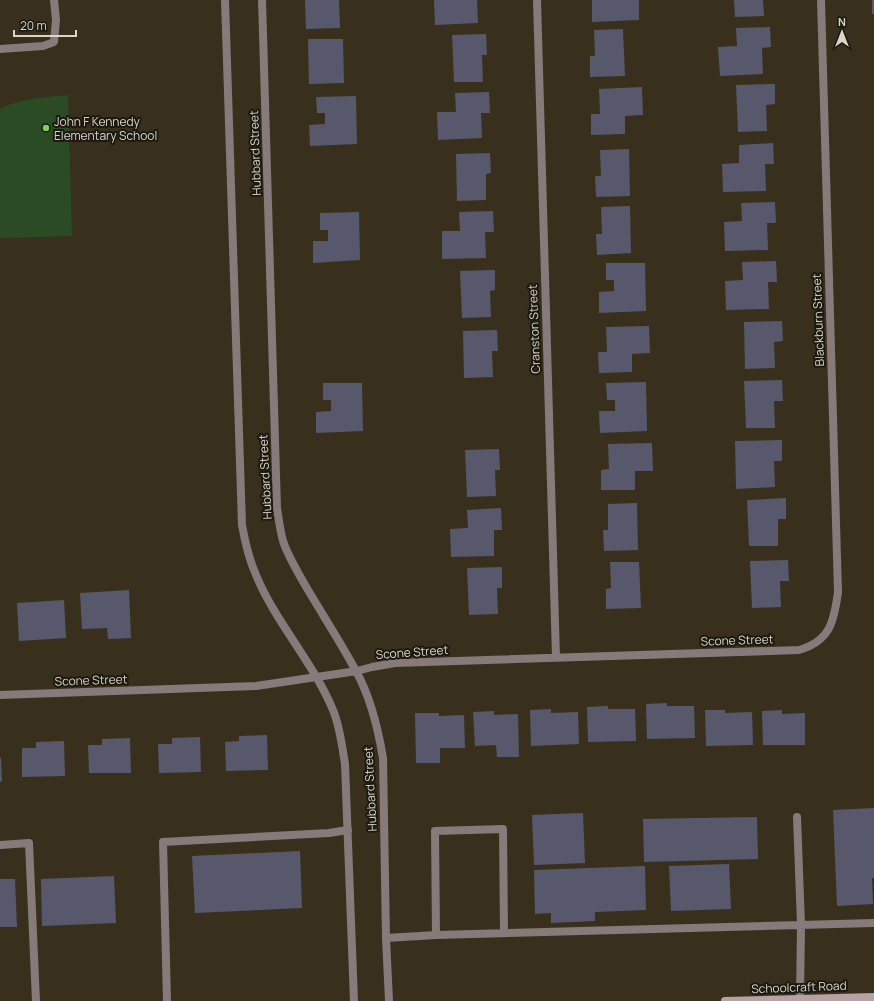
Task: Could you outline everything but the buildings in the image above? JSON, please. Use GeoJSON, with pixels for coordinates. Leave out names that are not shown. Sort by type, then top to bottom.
{"type":"FeatureCollection","features":[{"type":"Feature","properties":{"kind":"main road","name":"Schoolcraft Road"},"geometry":{"type":"LineString","coordinates":[[725,1001],[874,997]]}},
{"type":"Feature","properties":{"kind":"street"},"geometry":{"type":"LineString","coordinates":[[0,49],[43,46],[54,42],[56,20],[54,0]]}},
{"type":"Feature","properties":{"kind":"street","name":"Hubbard Street"},"geometry":{"type":"LineString","coordinates":[[224,0],[242,525],[246,547],[256,575],[274,609],[317,678],[333,710],[340,733],[345,764],[354,1001]]}},
{"type":"Feature","properties":{"kind":"street","name":"Hubbard Street"},"geometry":{"type":"LineString","coordinates":[[262,0],[279,525],[292,563],[357,672],[366,691],[379,735],[383,758],[386,938],[389,1001]]}},
{"type":"Feature","properties":{"kind":"street","name":"Cranston Street"},"geometry":{"type":"LineString","coordinates":[[537,0],[556,657]]}},
{"type":"Feature","properties":{"kind":"street","name":"Blackburn Street"},"geometry":{"type":"LineString","coordinates":[[821,0],[838,592],[834,619],[824,636]]}},
{"type":"Feature","properties":{"kind":"street","name":"Scone Street"},"geometry":{"type":"LineString","coordinates":[[0,695],[256,686],[357,672],[372,667],[395,663],[798,650],[808,648],[820,641],[824,636]]}},
{"type":"Feature","properties":{"kind":"street"},"geometry":{"type":"LineString","coordinates":[[797,817],[801,925],[800,999]]}},
{"type":"Feature","properties":{"kind":"street"},"geometry":{"type":"LineString","coordinates":[[436,935],[435,831],[503,829],[504,933]]}},
{"type":"Feature","properties":{"kind":"street"},"geometry":{"type":"LineString","coordinates":[[167,1001],[163,842],[329,833],[348,830]]}},
{"type":"Feature","properties":{"kind":"street"},"geometry":{"type":"LineString","coordinates":[[0,845],[28,843],[36,1001]]}},
{"type":"Feature","properties":{"kind":"street"},"geometry":{"type":"LineString","coordinates":[[386,938],[436,935],[874,923]]}},
{"type":"Feature","properties":{"kind":"green space"},"geometry":{"type":"Polygon","coordinates":[[[68,95],[72,236],[0,238],[0,109],[25,100],[68,95]]]}},
{"type":"Feature","properties":{"kind":"place","name":"John F Kennedy Elementary School"},"geometry":{"type":"Point","coordinates":[46,128]}}]}
